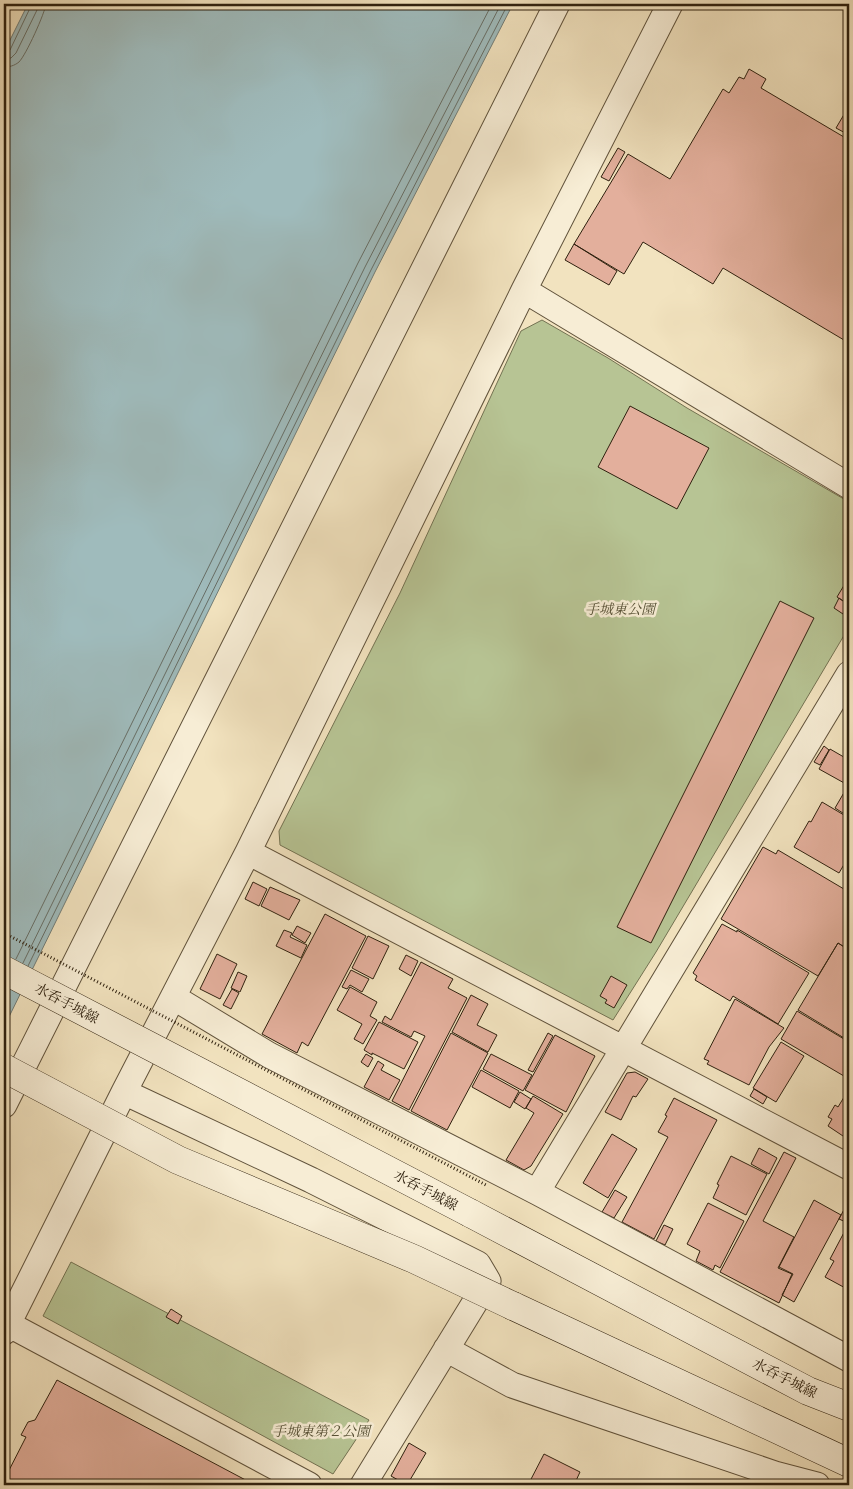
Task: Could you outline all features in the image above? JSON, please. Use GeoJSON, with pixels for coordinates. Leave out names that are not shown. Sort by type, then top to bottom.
{"type":"FeatureCollection","features":[{"type":"Feature","properties":{"kind":"main road","name":"水呑手城線"},"geometry":{"type":"LineString","coordinates":[[4,970],[808,1391],[849,1407]]}},
{"type":"Feature","properties":{"kind":"main road"},"geometry":{"type":"LineString","coordinates":[[4,1068],[178,1160],[414,1259],[849,1463]]}},
{"type":"Feature","properties":{"kind":"street"},"geometry":{"type":"LineString","coordinates":[[4,1105],[557,4]]}},
{"type":"Feature","properties":{"kind":"street"},"geometry":{"type":"LineString","coordinates":[[309,1485],[6,1328],[124,1092],[248,852],[524,290],[670,4]]}},
{"type":"Feature","properties":{"kind":"street"},"geometry":{"type":"LineString","coordinates":[[524,290],[849,486]]}},
{"type":"Feature","properties":{"kind":"street"},"geometry":{"type":"LineString","coordinates":[[537,1192],[849,674]]}},
{"type":"Feature","properties":{"kind":"street"},"geometry":{"type":"LineString","coordinates":[[248,852],[849,1166]]}},
{"type":"Feature","properties":{"kind":"street"},"geometry":{"type":"LineString","coordinates":[[173,997],[270,1055],[537,1192],[849,1360]]}},
{"type":"Feature","properties":{"kind":"street"},"geometry":{"type":"LineString","coordinates":[[124,1092],[311,1180],[478,1264],[488,1281],[363,1485]]}},
{"type":"Feature","properties":{"kind":"street"},"geometry":{"type":"LineString","coordinates":[[446,1349],[512,1385],[775,1474],[817,1485]]}},
{"type":"Feature","properties":{"kind":"path"},"geometry":{"type":"LineString","coordinates":[[4,933],[486,1185]]}},
{"type":"Feature","properties":{"kind":"green space","name":"手城東公園"},"geometry":{"type":"Polygon","coordinates":[[[542,320],[608,358],[687,408],[849,502],[849,627],[656,952],[613,1020],[280,845],[279,831],[400,593],[521,331],[542,320]]]}},
{"type":"Feature","properties":{"kind":"green space","name":"手城東第２公園"},"geometry":{"type":"Polygon","coordinates":[[[71,1262],[369,1420],[333,1474],[43,1316],[71,1262]]]}},
{"type":"Feature","properties":{"kind":"water"},"geometry":{"type":"Polygon","coordinates":[[[28,4],[513,4],[375,272],[4,1027],[4,52],[28,4]]]}},
{"type":"Feature","properties":{"kind":"building"},"geometry":{"type":"Polygon","coordinates":[[[749,69],[766,79],[761,88],[849,140],[849,343],[723,268],[713,284],[643,242],[624,274],[574,244],[628,154],[670,179],[723,89],[729,93],[739,77],[744,79],[749,69]]]}},
{"type":"Feature","properties":{"kind":"building"},"geometry":{"type":"Polygon","coordinates":[[[849,106],[849,135],[836,128],[849,106]]]}},
{"type":"Feature","properties":{"kind":"building"},"geometry":{"type":"Polygon","coordinates":[[[618,148],[625,152],[609,181],[601,177],[618,148]]]}},
{"type":"Feature","properties":{"kind":"building"},"geometry":{"type":"Polygon","coordinates":[[[574,244],[617,271],[609,285],[565,260],[574,244]]]}},
{"type":"Feature","properties":{"kind":"building"},"geometry":{"type":"Polygon","coordinates":[[[630,406],[709,448],[677,509],[598,467],[630,406]]]}},
{"type":"Feature","properties":{"kind":"building"},"geometry":{"type":"Polygon","coordinates":[[[849,577],[849,605],[837,597],[849,577]]]}},
{"type":"Feature","properties":{"kind":"building"},"geometry":{"type":"Polygon","coordinates":[[[839,598],[849,605],[843,614],[834,608],[839,598]]]}},
{"type":"Feature","properties":{"kind":"building"},"geometry":{"type":"Polygon","coordinates":[[[780,601],[814,618],[651,943],[617,927],[780,601]]]}},
{"type":"Feature","properties":{"kind":"building"},"geometry":{"type":"Polygon","coordinates":[[[824,746],[829,750],[820,765],[814,762],[824,746]]]}},
{"type":"Feature","properties":{"kind":"building"},"geometry":{"type":"Polygon","coordinates":[[[830,749],[849,760],[849,778],[846,784],[819,769],[830,749]]]}},
{"type":"Feature","properties":{"kind":"building"},"geometry":{"type":"Polygon","coordinates":[[[849,784],[849,817],[835,808],[849,784]]]}},
{"type":"Feature","properties":{"kind":"building"},"geometry":{"type":"Polygon","coordinates":[[[822,802],[849,818],[849,833],[847,836],[849,838],[849,856],[839,873],[794,847],[822,802]]]}},
{"type":"Feature","properties":{"kind":"building"},"geometry":{"type":"Polygon","coordinates":[[[763,847],[776,854],[778,850],[849,892],[849,950],[838,943],[818,976],[721,919],[763,847]]]}},
{"type":"Feature","properties":{"kind":"building"},"geometry":{"type":"Polygon","coordinates":[[[253,882],[267,889],[259,906],[245,899],[253,882]]]}},
{"type":"Feature","properties":{"kind":"building"},"geometry":{"type":"Polygon","coordinates":[[[270,887],[300,900],[289,920],[261,906],[270,887]]]}},
{"type":"Feature","properties":{"kind":"building"},"geometry":{"type":"Polygon","coordinates":[[[325,914],[366,936],[308,1046],[302,1042],[297,1053],[262,1034],[325,914]]]}},
{"type":"Feature","properties":{"kind":"building"},"geometry":{"type":"Polygon","coordinates":[[[722,924],[737,932],[737,930],[809,973],[778,1024],[733,996],[730,1001],[695,980],[697,976],[693,973],[722,924]]]}},
{"type":"Feature","properties":{"kind":"building"},"geometry":{"type":"Polygon","coordinates":[[[297,926],[311,933],[305,943],[292,935],[297,926]]]}},
{"type":"Feature","properties":{"kind":"building"},"geometry":{"type":"Polygon","coordinates":[[[284,930],[292,933],[290,937],[307,945],[301,958],[276,946],[284,930]]]}},
{"type":"Feature","properties":{"kind":"building"},"geometry":{"type":"Polygon","coordinates":[[[368,936],[389,946],[373,979],[352,968],[368,936]]]}},
{"type":"Feature","properties":{"kind":"building"},"geometry":{"type":"Polygon","coordinates":[[[838,943],[849,950],[849,1041],[798,1010],[838,943]]]}},
{"type":"Feature","properties":{"kind":"building"},"geometry":{"type":"Polygon","coordinates":[[[217,954],[237,964],[220,999],[200,989],[217,954]]]}},
{"type":"Feature","properties":{"kind":"building"},"geometry":{"type":"Polygon","coordinates":[[[406,955],[418,961],[411,976],[399,969],[406,955]]]}},
{"type":"Feature","properties":{"kind":"building"},"geometry":{"type":"Polygon","coordinates":[[[421,962],[453,979],[448,988],[467,998],[409,1110],[392,1101],[425,1036],[414,1031],[411,1037],[382,1022],[385,1016],[391,1020],[421,962]]]}},
{"type":"Feature","properties":{"kind":"building"},"geometry":{"type":"Polygon","coordinates":[[[351,970],[369,979],[362,992],[350,985],[347,989],[342,987],[351,970]]]}},
{"type":"Feature","properties":{"kind":"building"},"geometry":{"type":"Polygon","coordinates":[[[238,972],[247,976],[240,992],[231,988],[238,972]]]}},
{"type":"Feature","properties":{"kind":"building"},"geometry":{"type":"Polygon","coordinates":[[[611,976],[627,985],[614,1008],[605,1003],[607,1000],[600,996],[611,976]]]}},
{"type":"Feature","properties":{"kind":"building"},"geometry":{"type":"Polygon","coordinates":[[[350,987],[377,1002],[370,1016],[377,1020],[363,1044],[354,1039],[362,1024],[337,1010],[350,987]]]}},
{"type":"Feature","properties":{"kind":"building"},"geometry":{"type":"Polygon","coordinates":[[[232,989],[239,993],[231,1009],[223,1005],[232,989]]]}},
{"type":"Feature","properties":{"kind":"building"},"geometry":{"type":"Polygon","coordinates":[[[471,995],[488,1004],[477,1025],[497,1035],[488,1052],[452,1032],[471,995]]]}},
{"type":"Feature","properties":{"kind":"building"},"geometry":{"type":"Polygon","coordinates":[[[735,999],[784,1028],[769,1047],[749,1085],[707,1064],[709,1061],[704,1059],[735,999]]]}},
{"type":"Feature","properties":{"kind":"building"},"geometry":{"type":"Polygon","coordinates":[[[797,1011],[849,1042],[849,1079],[781,1039],[797,1011]]]}},
{"type":"Feature","properties":{"kind":"building"},"geometry":{"type":"Polygon","coordinates":[[[379,1022],[418,1042],[404,1069],[364,1050],[379,1022]]]}},
{"type":"Feature","properties":{"kind":"building"},"geometry":{"type":"Polygon","coordinates":[[[451,1033],[488,1053],[447,1130],[411,1111],[451,1033]]]}},
{"type":"Feature","properties":{"kind":"building"},"geometry":{"type":"Polygon","coordinates":[[[548,1033],[553,1036],[533,1072],[528,1070],[548,1033]]]}},
{"type":"Feature","properties":{"kind":"building"},"geometry":{"type":"Polygon","coordinates":[[[555,1035],[595,1056],[566,1112],[525,1090],[555,1035]]]}},
{"type":"Feature","properties":{"kind":"building"},"geometry":{"type":"Polygon","coordinates":[[[781,1042],[804,1056],[776,1102],[753,1088],[781,1042]]]}},
{"type":"Feature","properties":{"kind":"building"},"geometry":{"type":"Polygon","coordinates":[[[366,1054],[373,1058],[368,1067],[361,1062],[366,1054]]]}},
{"type":"Feature","properties":{"kind":"building"},"geometry":{"type":"Polygon","coordinates":[[[491,1054],[532,1075],[523,1091],[483,1069],[491,1054]]]}},
{"type":"Feature","properties":{"kind":"building"},"geometry":{"type":"Polygon","coordinates":[[[378,1061],[384,1065],[381,1070],[400,1080],[389,1100],[364,1087],[378,1061]]]}},
{"type":"Feature","properties":{"kind":"building"},"geometry":{"type":"Polygon","coordinates":[[[481,1070],[519,1091],[510,1108],[472,1087],[481,1070]]]}},
{"type":"Feature","properties":{"kind":"building"},"geometry":{"type":"Polygon","coordinates":[[[635,1072],[648,1079],[636,1097],[633,1096],[621,1120],[605,1112],[627,1073],[635,1072]]]}},
{"type":"Feature","properties":{"kind":"building"},"geometry":{"type":"Polygon","coordinates":[[[754,1089],[767,1097],[763,1104],[750,1096],[754,1089]]]}},
{"type":"Feature","properties":{"kind":"building"},"geometry":{"type":"Polygon","coordinates":[[[849,1089],[849,1140],[828,1126],[832,1119],[828,1117],[835,1105],[838,1107],[849,1089]]]}},
{"type":"Feature","properties":{"kind":"building"},"geometry":{"type":"Polygon","coordinates":[[[520,1092],[531,1099],[525,1109],[514,1102],[520,1092]]]}},
{"type":"Feature","properties":{"kind":"building"},"geometry":{"type":"Polygon","coordinates":[[[533,1096],[563,1114],[531,1166],[524,1170],[506,1160],[534,1113],[526,1108],[533,1096]]]}},
{"type":"Feature","properties":{"kind":"building"},"geometry":{"type":"Polygon","coordinates":[[[674,1098],[717,1120],[654,1239],[622,1222],[668,1137],[658,1132],[674,1098]]]}},
{"type":"Feature","properties":{"kind":"building"},"geometry":{"type":"Polygon","coordinates":[[[612,1134],[637,1149],[608,1198],[583,1183],[612,1134]]]}},
{"type":"Feature","properties":{"kind":"building"},"geometry":{"type":"Polygon","coordinates":[[[759,1148],[777,1158],[769,1174],[751,1164],[759,1148]]]}},
{"type":"Feature","properties":{"kind":"building"},"geometry":{"type":"Polygon","coordinates":[[[784,1152],[796,1158],[763,1221],[794,1237],[778,1268],[792,1274],[779,1303],[720,1272],[784,1152]]]}},
{"type":"Feature","properties":{"kind":"building"},"geometry":{"type":"Polygon","coordinates":[[[731,1156],[767,1174],[746,1215],[713,1198],[719,1185],[717,1184],[731,1156]]]}},
{"type":"Feature","properties":{"kind":"building"},"geometry":{"type":"Polygon","coordinates":[[[615,1190],[627,1197],[614,1218],[602,1212],[615,1190]]]}},
{"type":"Feature","properties":{"kind":"building"},"geometry":{"type":"Polygon","coordinates":[[[814,1200],[841,1215],[794,1302],[782,1295],[793,1274],[779,1267],[814,1200]]]}},
{"type":"Feature","properties":{"kind":"building"},"geometry":{"type":"Polygon","coordinates":[[[849,1200],[849,1221],[848,1223],[839,1219],[849,1200]]]}},
{"type":"Feature","properties":{"kind":"building"},"geometry":{"type":"Polygon","coordinates":[[[708,1203],[744,1221],[720,1268],[715,1265],[713,1270],[696,1261],[700,1251],[687,1244],[708,1203]]]}},
{"type":"Feature","properties":{"kind":"building"},"geometry":{"type":"Polygon","coordinates":[[[849,1223],[849,1290],[825,1277],[834,1261],[830,1259],[849,1223]]]}},
{"type":"Feature","properties":{"kind":"building"},"geometry":{"type":"Polygon","coordinates":[[[664,1225],[673,1229],[665,1245],[656,1241],[664,1225]]]}},
{"type":"Feature","properties":{"kind":"building"},"geometry":{"type":"Polygon","coordinates":[[[171,1309],[182,1316],[178,1324],[166,1317],[171,1309]]]}},
{"type":"Feature","properties":{"kind":"building"},"geometry":{"type":"Polygon","coordinates":[[[57,1380],[255,1485],[4,1485],[4,1480],[26,1437],[21,1435],[28,1422],[35,1420],[57,1380]]]}},
{"type":"Feature","properties":{"kind":"building"},"geometry":{"type":"Polygon","coordinates":[[[409,1443],[426,1453],[407,1485],[391,1476],[409,1443]]]}},
{"type":"Feature","properties":{"kind":"building"},"geometry":{"type":"Polygon","coordinates":[[[544,1454],[580,1472],[574,1485],[528,1485],[544,1454]]]}}]}
